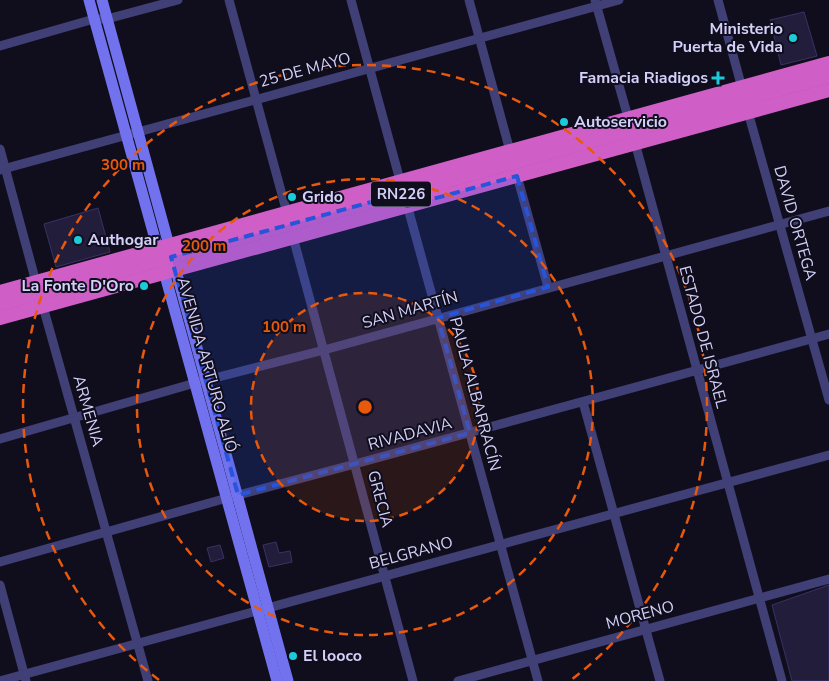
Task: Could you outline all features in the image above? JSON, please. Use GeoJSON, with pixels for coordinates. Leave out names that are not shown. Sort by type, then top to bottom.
{"type":"FeatureCollection","features":[{"type":"Feature","properties":{"kind":"highway"},"geometry":{"type":"LineString","coordinates":[[0,304],[166,259],[287,213],[517,176],[742,88],[829,63]]}},
{"type":"Feature","properties":{"kind":"highway","name":"RN226"},"geometry":{"type":"LineString","coordinates":[[166,259],[829,76]]}},
{"type":"Feature","properties":{"kind":"highway"},"geometry":{"type":"LineString","coordinates":[[0,318],[39,294],[166,259],[293,237],[510,151],[748,112],[829,90]]}},
{"type":"Feature","properties":{"kind":"highway"},"geometry":{"type":"LineString","coordinates":[[0,292],[39,294]]}},
{"type":"Feature","properties":{"kind":"main road","name":"AVENIDA ARTURO ALIÓ"},"geometry":{"type":"LineString","coordinates":[[89,0],[132,133]]}},
{"type":"Feature","properties":{"kind":"main road","name":"AVENIDA ARTURO ALIÓ"},"geometry":{"type":"LineString","coordinates":[[102,0],[132,133],[263,609],[277,681]]}},
{"type":"Feature","properties":{"kind":"main road","name":"AVENIDA ARTURO ALIÓ"},"geometry":{"type":"LineString","coordinates":[[263,609],[288,681]]}},
{"type":"Feature","properties":{"kind":"street"},"geometry":{"type":"LineString","coordinates":[[0,46],[94,19],[107,19],[178,0]]}},
{"type":"Feature","properties":{"kind":"street"},"geometry":{"type":"LineString","coordinates":[[229,0],[287,213]]}},
{"type":"Feature","properties":{"kind":"street","name":"PAULA ALBARRACÍN"},"geometry":{"type":"LineString","coordinates":[[350,0],[538,681]]}},
{"type":"Feature","properties":{"kind":"street"},"geometry":{"type":"LineString","coordinates":[[469,0],[510,151]]}},
{"type":"Feature","properties":{"kind":"street","name":"25 DE MAYO"},"geometry":{"type":"LineString","coordinates":[[3,169],[480,38],[596,3],[619,0]]}},
{"type":"Feature","properties":{"kind":"street"},"geometry":{"type":"LineString","coordinates":[[718,0],[742,88]]}},
{"type":"Feature","properties":{"kind":"street","name":"ESTADO DE ISRAEL"},"geometry":{"type":"LineString","coordinates":[[596,3],[782,681]]}},
{"type":"Feature","properties":{"kind":"street","name":"DAVID ORTEGA"},"geometry":{"type":"LineString","coordinates":[[748,112],[829,400]]}},
{"type":"Feature","properties":{"kind":"street","name":"ARMENIA"},"geometry":{"type":"LineString","coordinates":[[0,149],[3,169],[148,681]]}},
{"type":"Feature","properties":{"kind":"street"},"geometry":{"type":"LineString","coordinates":[[517,176],[548,287]]}},
{"type":"Feature","properties":{"kind":"street","name":"SAN MARTÍN"},"geometry":{"type":"LineString","coordinates":[[0,439],[200,381],[324,350],[829,211]]}},
{"type":"Feature","properties":{"kind":"street","name":"GRECIA"},"geometry":{"type":"LineString","coordinates":[[293,237],[413,681]]}},
{"type":"Feature","properties":{"kind":"street","name":"RIVADAVIA"},"geometry":{"type":"LineString","coordinates":[[0,562],[233,496],[829,334]]}},
{"type":"Feature","properties":{"kind":"street"},"geometry":{"type":"LineString","coordinates":[[583,402],[660,681]]}},
{"type":"Feature","properties":{"kind":"street","name":"BELGRANO"},"geometry":{"type":"LineString","coordinates":[[0,681],[25,678],[137,643],[829,455]]}},
{"type":"Feature","properties":{"kind":"street","name":"MORENO"},"geometry":{"type":"LineString","coordinates":[[458,681],[829,579]]}},
{"type":"Feature","properties":{"kind":"street"},"geometry":{"type":"LineString","coordinates":[[0,585],[25,678]]}},
{"type":"Feature","properties":{"kind":"highlighted area"},"geometry":{"type":"Polygon","coordinates":[[[517,176],[548,287],[438,318],[470,433],[238,495],[171,257],[404,193],[407,206],[517,176]]]}},
{"type":"Feature","properties":{"kind":"building","name":"Ministerio Puerta de Vida"},"geometry":{"type":"Polygon","coordinates":[[[804,12],[817,56],[781,65],[770,20],[804,12]]]}},
{"type":"Feature","properties":{"kind":"building","name":"Authogar"},"geometry":{"type":"Polygon","coordinates":[[[98,208],[110,252],[56,267],[44,224],[98,208]]]}},
{"type":"Feature","properties":{"kind":"building"},"geometry":{"type":"Polygon","coordinates":[[[276,542],[279,553],[290,551],[292,562],[269,567],[263,545],[276,542]]]}},
{"type":"Feature","properties":{"kind":"building"},"geometry":{"type":"Polygon","coordinates":[[[220,545],[224,558],[211,562],[207,548],[220,545]]]}},
{"type":"Feature","properties":{"kind":"building"},"geometry":{"type":"Polygon","coordinates":[[[829,585],[829,681],[792,681],[772,605],[829,585]]]}},
{"type":"Feature","properties":{"kind":"place","name":"Ministerio Puerta de Vida"},"geometry":{"type":"Point","coordinates":[793,38]}},
{"type":"Feature","properties":{"kind":"place","name":"Famacia Riadigos"},"geometry":{"type":"Point","coordinates":[718,78]}},
{"type":"Feature","properties":{"kind":"place","name":"Autoservicio"},"geometry":{"type":"Point","coordinates":[564,122]}},
{"type":"Feature","properties":{"kind":"place","name":"Grido"},"geometry":{"type":"Point","coordinates":[292,197]}},
{"type":"Feature","properties":{"kind":"place","name":"Authogar"},"geometry":{"type":"Point","coordinates":[78,240]}},
{"type":"Feature","properties":{"kind":"place","name":"La Fonte D'Oro"},"geometry":{"type":"Point","coordinates":[144,286]}},
{"type":"Feature","properties":{"kind":"place","name":"El looco"},"geometry":{"type":"Point","coordinates":[293,656]}}]}
